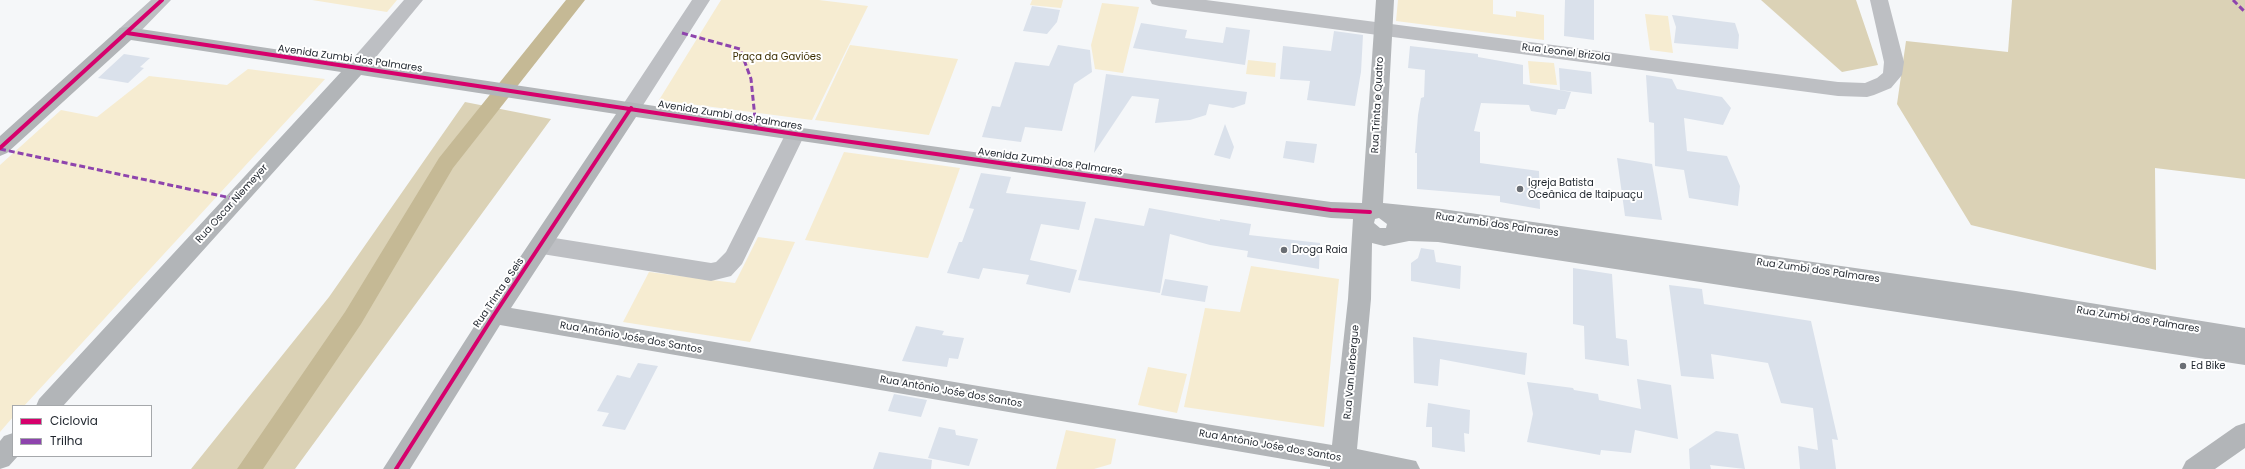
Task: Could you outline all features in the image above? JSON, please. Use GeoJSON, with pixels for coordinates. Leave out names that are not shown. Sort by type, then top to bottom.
{"type":"FeatureCollection","features":[{"type":"Feature","properties":{"kind":"street"},"geometry":{"type":"LineString","coordinates":[[0,148],[162,0]]}},
{"type":"Feature","properties":{"kind":"street","name":"Rua Oscar Niemeyer"},"geometry":{"type":"LineString","coordinates":[[49,405],[355,69],[414,0]]}},
{"type":"Feature","properties":{"kind":"street"},"geometry":{"type":"LineString","coordinates":[[632,108],[701,0]]}},
{"type":"Feature","properties":{"kind":"street","name":"Rua Leonel Brizola"},"geometry":{"type":"LineString","coordinates":[[1159,0],[1838,89],[1867,90],[1884,83],[1892,75],[1894,62],[1879,0]]}},
{"type":"Feature","properties":{"kind":"street","name":"Rua Trinta e Quatro"},"geometry":{"type":"LineString","coordinates":[[1371,217],[1385,0]]}},
{"type":"Feature","properties":{"kind":"street","name":"Avenida Zumbi dos Palmares"},"geometry":{"type":"LineString","coordinates":[[127,33],[355,69],[632,108],[794,134],[1331,210],[1371,217]]}},
{"type":"Feature","properties":{"kind":"street","name":"Rua Trinta e Seis"},"geometry":{"type":"LineString","coordinates":[[396,469],[494,315],[632,108]]}},
{"type":"Feature","properties":{"kind":"street"},"geometry":{"type":"LineString","coordinates":[[542,244],[711,272],[723,270],[734,258],[794,134]]}},
{"type":"Feature","properties":{"kind":"street"},"geometry":{"type":"LineString","coordinates":[[1371,217],[1398,223],[1398,229],[1392,235]]}},
{"type":"Feature","properties":{"kind":"street","name":"Rua Zumbi dos Palmares"},"geometry":{"type":"LineString","coordinates":[[2245,338],[2016,300],[1442,217],[1371,217],[1370,234],[1376,237],[1409,232],[1438,233],[2245,355]]}},
{"type":"Feature","properties":{"kind":"street","name":"Rua Van Lerbergue"},"geometry":{"type":"LineString","coordinates":[[1344,464],[1362,275],[1371,217]]}},
{"type":"Feature","properties":{"kind":"street","name":"Rua Van Lerbergue"},"geometry":{"type":"LineString","coordinates":[[1362,275],[1392,235]]}},
{"type":"Feature","properties":{"kind":"street","name":"Rua Antônio Jośe dos Santos"},"geometry":{"type":"LineString","coordinates":[[494,315],[1344,464],[1407,469]]}},
{"type":"Feature","properties":{"kind":"street"},"geometry":{"type":"LineString","coordinates":[[2195,469],[2245,434]]}},
{"type":"Feature","properties":{"kind":"street"},"geometry":{"type":"LineString","coordinates":[[0,458],[12,445]]}},
{"type":"Feature","properties":{"kind":"green space"},"geometry":{"type":"Polygon","coordinates":[[[312,0],[397,0],[387,12],[312,0]]]}},
{"type":"Feature","properties":{"kind":"green space","name":"Praça da Gaviões"},"geometry":{"type":"Polygon","coordinates":[[[721,0],[819,0],[868,6],[812,120],[659,100],[721,0]]]}},
{"type":"Feature","properties":{"kind":"green space"},"geometry":{"type":"Polygon","coordinates":[[[1032,0],[1063,0],[1061,8],[1030,5],[1032,0]]]}},
{"type":"Feature","properties":{"kind":"green space"},"geometry":{"type":"Polygon","coordinates":[[[1398,0],[1493,0],[1493,14],[1516,17],[1516,11],[1544,15],[1544,40],[1396,21],[1398,0]]]}},
{"type":"Feature","properties":{"kind":"green space"},"geometry":{"type":"Polygon","coordinates":[[[1102,3],[1139,7],[1123,73],[1095,69],[1091,45],[1102,3]]]}},
{"type":"Feature","properties":{"kind":"green space"},"geometry":{"type":"Polygon","coordinates":[[[1645,14],[1668,16],[1673,53],[1650,50],[1645,14]]]}},
{"type":"Feature","properties":{"kind":"green space"},"geometry":{"type":"Polygon","coordinates":[[[850,45],[958,59],[929,135],[815,120],[850,45]]]}},
{"type":"Feature","properties":{"kind":"green space"},"geometry":{"type":"Polygon","coordinates":[[[1248,60],[1276,63],[1275,77],[1246,74],[1248,60]]]}},
{"type":"Feature","properties":{"kind":"green space"},"geometry":{"type":"Polygon","coordinates":[[[1528,61],[1554,63],[1557,85],[1530,83],[1528,61]]]}},
{"type":"Feature","properties":{"kind":"green space"},"geometry":{"type":"Polygon","coordinates":[[[248,69],[325,79],[25,405],[12,405],[12,418],[0,432],[0,165],[61,110],[97,117],[149,76],[227,85],[248,69]]]}},
{"type":"Feature","properties":{"kind":"green space"},"geometry":{"type":"Polygon","coordinates":[[[844,152],[960,168],[928,258],[805,240],[844,152]]]}},
{"type":"Feature","properties":{"kind":"green space"},"geometry":{"type":"Polygon","coordinates":[[[758,237],[795,242],[750,342],[623,322],[649,272],[735,283],[758,237]]]}},
{"type":"Feature","properties":{"kind":"green space"},"geometry":{"type":"Polygon","coordinates":[[[1251,266],[1339,279],[1324,427],[1184,407],[1205,308],[1240,312],[1251,266]]]}},
{"type":"Feature","properties":{"kind":"green space"},"geometry":{"type":"Polygon","coordinates":[[[1148,367],[1187,374],[1177,413],[1138,405],[1148,367]]]}},
{"type":"Feature","properties":{"kind":"green space"},"geometry":{"type":"Polygon","coordinates":[[[1066,430],[1116,439],[1111,464],[1094,469],[1056,469],[1066,430]]]}},
{"type":"Feature","properties":{"kind":"shaded area"},"geometry":{"type":"Polygon","coordinates":[[[1761,0],[1856,0],[1878,65],[1842,72],[1761,0]]]}},
{"type":"Feature","properties":{"kind":"shaded area"},"geometry":{"type":"Polygon","coordinates":[[[2012,0],[2245,0],[2245,179],[2155,168],[2156,270],[1971,225],[1897,104],[1906,41],[2008,52],[2012,0]]]}},
{"type":"Feature","properties":{"kind":"shaded area"},"geometry":{"type":"Polygon","coordinates":[[[465,102],[551,119],[295,469],[191,469],[329,297],[465,102]]]}},
{"type":"Feature","properties":{"kind":"building"},"geometry":{"type":"Polygon","coordinates":[[[1565,0],[1594,0],[1594,40],[1564,36],[1565,0]]]}},
{"type":"Feature","properties":{"kind":"building"},"geometry":{"type":"Polygon","coordinates":[[[1032,6],[1060,10],[1057,22],[1047,34],[1023,31],[1032,6]]]}},
{"type":"Feature","properties":{"kind":"building"},"geometry":{"type":"Polygon","coordinates":[[[1672,15],[1735,23],[1739,35],[1738,49],[1674,43],[1676,27],[1672,15]]]}},
{"type":"Feature","properties":{"kind":"building"},"geometry":{"type":"Polygon","coordinates":[[[1141,23],[1187,30],[1185,38],[1223,43],[1226,27],[1250,30],[1245,65],[1133,48],[1141,23]]]}},
{"type":"Feature","properties":{"kind":"building"},"geometry":{"type":"Polygon","coordinates":[[[1334,31],[1363,35],[1361,72],[1355,106],[1307,100],[1310,81],[1280,79],[1283,46],[1331,51],[1334,31]]]}},
{"type":"Feature","properties":{"kind":"building"},"geometry":{"type":"Polygon","coordinates":[[[1058,45],[1090,50],[1092,72],[1074,84],[1062,131],[1025,127],[1021,142],[982,137],[992,106],[1000,107],[1015,62],[1049,66],[1058,45]]]}},
{"type":"Feature","properties":{"kind":"building"},"geometry":{"type":"Polygon","coordinates":[[[1410,46],[1478,54],[1478,57],[1523,65],[1523,84],[1571,92],[1565,109],[1558,109],[1556,115],[1531,111],[1529,105],[1481,103],[1474,131],[1480,132],[1480,163],[1539,171],[1540,209],[1500,202],[1500,196],[1417,189],[1417,153],[1415,153],[1418,115],[1421,98],[1424,97],[1425,70],[1408,68],[1410,46]]]}},
{"type":"Feature","properties":{"kind":"building"},"geometry":{"type":"Polygon","coordinates":[[[124,54],[150,58],[140,67],[144,68],[128,83],[98,78],[124,54]]]}},
{"type":"Feature","properties":{"kind":"building"},"geometry":{"type":"Polygon","coordinates":[[[1559,68],[1591,72],[1592,94],[1560,90],[1559,68]]]}},
{"type":"Feature","properties":{"kind":"building"},"geometry":{"type":"Polygon","coordinates":[[[1106,74],[1247,92],[1245,104],[1233,108],[1209,104],[1206,115],[1190,120],[1155,123],[1159,99],[1132,96],[1094,153],[1106,74]]]}},
{"type":"Feature","properties":{"kind":"building"},"geometry":{"type":"Polygon","coordinates":[[[1646,75],[1672,79],[1677,89],[1722,97],[1731,108],[1723,125],[1684,118],[1687,151],[1727,156],[1740,186],[1738,206],[1689,198],[1684,170],[1655,166],[1654,123],[1649,122],[1646,75]]]}},
{"type":"Feature","properties":{"kind":"building"},"geometry":{"type":"Polygon","coordinates":[[[1225,124],[1234,147],[1230,159],[1214,155],[1225,124]]]}},
{"type":"Feature","properties":{"kind":"building"},"geometry":{"type":"Polygon","coordinates":[[[1286,141],[1317,144],[1314,163],[1283,158],[1286,141]]]}},
{"type":"Feature","properties":{"kind":"building"},"geometry":{"type":"Polygon","coordinates":[[[1617,158],[1652,164],[1662,220],[1625,216],[1617,158]]]}},
{"type":"Feature","properties":{"kind":"building"},"geometry":{"type":"Polygon","coordinates":[[[981,173],[1011,177],[1006,193],[1086,202],[1079,230],[1041,224],[1030,260],[1077,270],[1070,293],[1026,284],[1029,275],[983,268],[979,279],[947,273],[959,242],[962,242],[974,209],[969,208],[981,173]]]}},
{"type":"Feature","properties":{"kind":"building"},"geometry":{"type":"Polygon","coordinates":[[[1149,208],[1220,221],[1220,219],[1251,224],[1249,235],[1320,243],[1319,269],[1247,257],[1248,251],[1210,245],[1170,234],[1160,293],[1078,280],[1095,218],[1144,226],[1149,208]]]}},
{"type":"Feature","properties":{"kind":"building"},"geometry":{"type":"Polygon","coordinates":[[[1421,248],[1434,250],[1436,262],[1461,266],[1460,289],[1411,281],[1411,263],[1418,258],[1421,248]]]}},
{"type":"Feature","properties":{"kind":"building"},"geometry":{"type":"Polygon","coordinates":[[[1573,268],[1612,274],[1616,338],[1627,340],[1629,366],[1585,359],[1584,326],[1573,324],[1573,268]]]}},
{"type":"Feature","properties":{"kind":"building"},"geometry":{"type":"Polygon","coordinates":[[[1165,279],[1208,286],[1205,302],[1161,295],[1165,279]]]}},
{"type":"Feature","properties":{"kind":"building"},"geometry":{"type":"Polygon","coordinates":[[[1669,285],[1702,289],[1704,304],[1811,321],[1838,440],[1832,439],[1836,469],[1800,469],[1798,446],[1818,450],[1813,408],[1781,403],[1768,363],[1711,354],[1714,379],[1681,376],[1669,285]]]}},
{"type":"Feature","properties":{"kind":"building"},"geometry":{"type":"Polygon","coordinates":[[[916,326],[944,331],[942,335],[964,338],[958,359],[949,358],[947,367],[902,361],[916,326]]]}},
{"type":"Feature","properties":{"kind":"building"},"geometry":{"type":"Polygon","coordinates":[[[1413,337],[1527,353],[1525,375],[1440,359],[1438,386],[1414,383],[1413,337]]]}},
{"type":"Feature","properties":{"kind":"building"},"geometry":{"type":"Polygon","coordinates":[[[638,363],[658,366],[625,430],[602,426],[609,413],[597,411],[617,375],[630,378],[638,363]]]}},
{"type":"Feature","properties":{"kind":"building"},"geometry":{"type":"Polygon","coordinates":[[[1637,379],[1671,385],[1678,439],[1635,430],[1631,453],[1601,450],[1600,455],[1527,442],[1533,414],[1527,382],[1573,388],[1574,390],[1598,394],[1599,400],[1641,409],[1637,379]]]}},
{"type":"Feature","properties":{"kind":"building"},"geometry":{"type":"Polygon","coordinates":[[[894,394],[927,400],[921,417],[888,411],[894,394]]]}},
{"type":"Feature","properties":{"kind":"building"},"geometry":{"type":"Polygon","coordinates":[[[1428,403],[1470,410],[1469,434],[1464,433],[1465,452],[1432,447],[1432,427],[1426,427],[1428,403]]]}},
{"type":"Feature","properties":{"kind":"building"},"geometry":{"type":"Polygon","coordinates":[[[939,427],[955,430],[956,435],[978,439],[969,466],[928,458],[939,427]]]}},
{"type":"Feature","properties":{"kind":"building"},"geometry":{"type":"Polygon","coordinates":[[[1716,431],[1738,434],[1745,469],[1710,465],[1711,469],[1690,469],[1689,449],[1716,431]]]}},
{"type":"Feature","properties":{"kind":"building"},"geometry":{"type":"Polygon","coordinates":[[[879,452],[932,460],[931,469],[873,469],[879,452]]]}},
{"type":"Feature","properties":{"kind":"waterway"},"geometry":{"type":"LineString","coordinates":[[249,469],[353,318],[446,163],[576,0]]}},
{"type":"Feature","properties":{"kind":"marked path"},"geometry":{"type":"LineString","coordinates":[[2233,0],[2245,12]]}},
{"type":"Feature","properties":{"kind":"marked path"},"geometry":{"type":"LineString","coordinates":[[682,33],[740,49],[751,79],[756,128]]}},
{"type":"Feature","properties":{"kind":"marked path"},"geometry":{"type":"LineString","coordinates":[[0,149],[236,199]]}},
{"type":"Feature","properties":{"kind":"cycle path"},"geometry":{"type":"LineString","coordinates":[[0,148],[162,0]]}},
{"type":"Feature","properties":{"kind":"cycle path"},"geometry":{"type":"LineString","coordinates":[[127,33],[795,134],[1331,210],[1370,212]]}},
{"type":"Feature","properties":{"kind":"cycle path"},"geometry":{"type":"LineString","coordinates":[[396,469],[494,315],[631,108]]}},
{"type":"Feature","properties":{"kind":"place","name":"Igreja Batista Oceânica de Itaipuaçu"},"geometry":{"type":"Point","coordinates":[1520,189]}},
{"type":"Feature","properties":{"kind":"place","name":"Droga Raia"},"geometry":{"type":"Point","coordinates":[1284,250]}},
{"type":"Feature","properties":{"kind":"place","name":"Ed Bike"},"geometry":{"type":"Point","coordinates":[2183,366]}}]}
